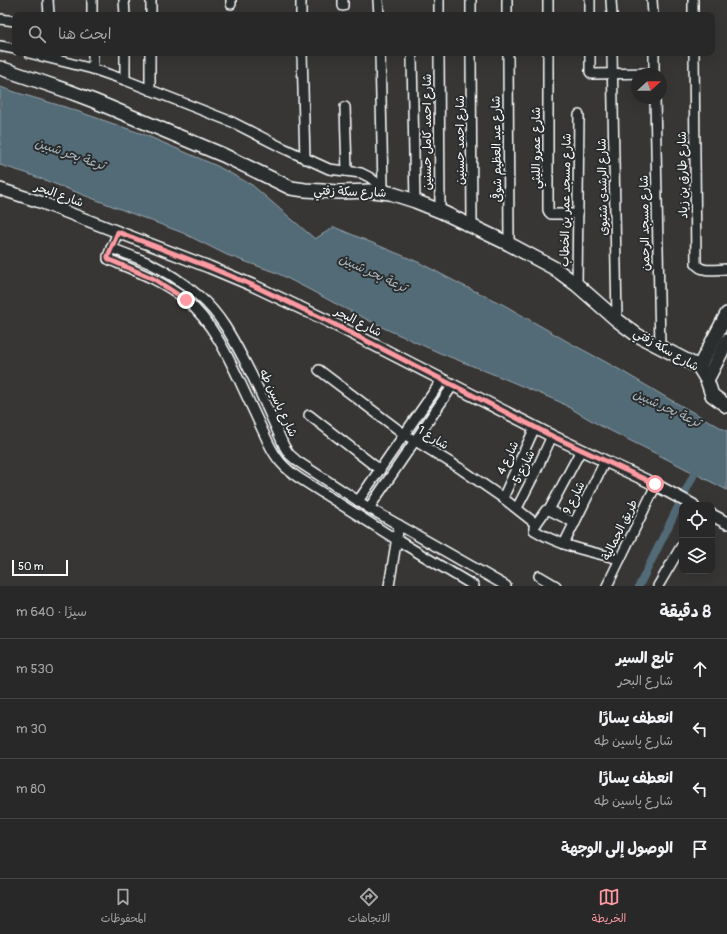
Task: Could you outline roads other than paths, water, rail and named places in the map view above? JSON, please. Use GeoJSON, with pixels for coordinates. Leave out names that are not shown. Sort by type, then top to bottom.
{"type":"FeatureCollection","features":[{"type":"Feature","properties":{"kind":"main road","name":"شارع سكة زفتي"},"geometry":{"type":"LineString","coordinates":[[0,68],[101,104],[223,155],[291,188],[339,192],[386,190],[440,210],[554,268],[578,285],[617,320],[637,335],[699,367],[707,380],[712,394],[727,406]]}},
{"type":"Feature","properties":{"kind":"main road"},"geometry":{"type":"LineString","coordinates":[[699,367],[727,314]]}},
{"type":"Feature","properties":{"kind":"main road"},"geometry":{"type":"LineString","coordinates":[[707,380],[727,341]]}},
{"type":"Feature","properties":{"kind":"street"},"geometry":{"type":"LineString","coordinates":[[48,0],[49,12]]}},
{"type":"Feature","properties":{"kind":"street"},"geometry":{"type":"LineString","coordinates":[[92,0],[92,12]]}},
{"type":"Feature","properties":{"kind":"street"},"geometry":{"type":"LineString","coordinates":[[124,0],[125,12]]}},
{"type":"Feature","properties":{"kind":"street"},"geometry":{"type":"LineString","coordinates":[[151,0],[151,12]]}},
{"type":"Feature","properties":{"kind":"street"},"geometry":{"type":"LineString","coordinates":[[301,0],[301,12]]}},
{"type":"Feature","properties":{"kind":"street"},"geometry":{"type":"LineString","coordinates":[[378,0],[379,12]]}},
{"type":"Feature","properties":{"kind":"street"},"geometry":{"type":"LineString","coordinates":[[439,0],[439,12]]}},
{"type":"Feature","properties":{"kind":"street"},"geometry":{"type":"LineString","coordinates":[[471,0],[471,12]]}},
{"type":"Feature","properties":{"kind":"street"},"geometry":{"type":"LineString","coordinates":[[507,0],[507,12]]}},
{"type":"Feature","properties":{"kind":"street"},"geometry":{"type":"LineString","coordinates":[[548,0],[548,12]]}},
{"type":"Feature","properties":{"kind":"street"},"geometry":{"type":"LineString","coordinates":[[590,0],[590,12]]}},
{"type":"Feature","properties":{"kind":"street"},"geometry":{"type":"LineString","coordinates":[[611,0],[612,12]]}},
{"type":"Feature","properties":{"kind":"street"},"geometry":{"type":"LineString","coordinates":[[652,0],[653,12]]}},
{"type":"Feature","properties":{"kind":"street"},"geometry":{"type":"LineString","coordinates":[[693,0],[693,12]]}},
{"type":"Feature","properties":{"kind":"street"},"geometry":{"type":"LineString","coordinates":[[0,19],[12,21]]}},
{"type":"Feature","properties":{"kind":"street"},"geometry":{"type":"LineString","coordinates":[[0,46],[12,49]]}},
{"type":"Feature","properties":{"kind":"street"},"geometry":{"type":"LineString","coordinates":[[41,56],[93,69],[125,80],[232,122],[305,159],[329,169],[361,173],[386,190]]}},
{"type":"Feature","properties":{"kind":"street"},"geometry":{"type":"LineString","coordinates":[[93,56],[93,69]]}},
{"type":"Feature","properties":{"kind":"street"},"geometry":{"type":"LineString","coordinates":[[125,56],[125,80]]}},
{"type":"Feature","properties":{"kind":"street"},"geometry":{"type":"LineString","coordinates":[[150,56],[150,90]]}},
{"type":"Feature","properties":{"kind":"street"},"geometry":{"type":"LineString","coordinates":[[302,56],[305,159]]}},
{"type":"Feature","properties":{"kind":"street"},"geometry":{"type":"LineString","coordinates":[[380,56],[386,190]]}},
{"type":"Feature","properties":{"kind":"street","name":"شارع احمد كامل حسنين"},"geometry":{"type":"LineString","coordinates":[[439,56],[440,210]]}},
{"type":"Feature","properties":{"kind":"street","name":"شارع احمد حسنين"},"geometry":{"type":"LineString","coordinates":[[471,56],[472,226]]}},
{"type":"Feature","properties":{"kind":"street","name":"شارع عبد العظيم شوقى"},"geometry":{"type":"LineString","coordinates":[[508,56],[509,244]]}},
{"type":"Feature","properties":{"kind":"street","name":"شارع عمرو الليثي"},"geometry":{"type":"LineString","coordinates":[[548,56],[548,210],[551,214],[578,214]]}},
{"type":"Feature","properties":{"kind":"street"},"geometry":{"type":"LineString","coordinates":[[590,56],[591,73],[631,74]]}},
{"type":"Feature","properties":{"kind":"street","name":"شارع الرشدى شتيوى"},"geometry":{"type":"LineString","coordinates":[[612,56],[617,320]]}},
{"type":"Feature","properties":{"kind":"street"},"geometry":{"type":"LineString","coordinates":[[654,56],[654,68]]}},
{"type":"Feature","properties":{"kind":"street","name":"شارع طارق بن زياد"},"geometry":{"type":"LineString","coordinates":[[694,56],[696,264],[700,268],[706,270],[727,269]]}},
{"type":"Feature","properties":{"kind":"street"},"geometry":{"type":"LineString","coordinates":[[412,59],[415,200]]}},
{"type":"Feature","properties":{"kind":"street","name":"شارع مسجد الرحمن"},"geometry":{"type":"LineString","coordinates":[[655,104],[660,347]]}},
{"type":"Feature","properties":{"kind":"street"},"geometry":{"type":"LineString","coordinates":[[345,107],[347,171]]}},
{"type":"Feature","properties":{"kind":"street","name":"شارع مسجد عمر بن الخطاب"},"geometry":{"type":"LineString","coordinates":[[578,285],[579,115]]}},
{"type":"Feature","properties":{"kind":"street","name":"شارع البحر"},"geometry":{"type":"LineString","coordinates":[[0,189],[40,202],[252,285],[326,320],[535,428],[656,485],[687,502]]}},
{"type":"Feature","properties":{"kind":"street"},"geometry":{"type":"LineString","coordinates":[[110,252],[118,232]]}},
{"type":"Feature","properties":{"kind":"street","name":"شارع ياسين طه"},"geometry":{"type":"LineString","coordinates":[[474,586],[397,540],[299,478],[285,467],[274,454],[220,343],[198,312],[186,300],[166,286],[110,260],[108,258],[110,252],[151,264],[164,271],[199,296],[212,308],[233,338],[253,377],[284,446],[289,454],[297,461],[369,508],[506,586]]}},
{"type":"Feature","properties":{"kind":"street","name":"شارع 1"},"geometry":{"type":"LineString","coordinates":[[319,370],[410,438],[461,469],[517,508],[536,524],[534,530],[564,544]]}},
{"type":"Feature","properties":{"kind":"street"},"geometry":{"type":"LineString","coordinates":[[369,508],[442,380]]}},
{"type":"Feature","properties":{"kind":"street"},"geometry":{"type":"LineString","coordinates":[[358,501],[380,470],[410,438],[453,385]]}},
{"type":"Feature","properties":{"kind":"street"},"geometry":{"type":"LineString","coordinates":[[310,415],[380,470]]}},
{"type":"Feature","properties":{"kind":"street","name":"شارع 4"},"geometry":{"type":"LineString","coordinates":[[503,498],[535,428]]}},
{"type":"Feature","properties":{"kind":"street","name":"شارع 5"},"geometry":{"type":"LineString","coordinates":[[517,508],[552,436]]}},
{"type":"Feature","properties":{"kind":"street"},"geometry":{"type":"LineString","coordinates":[[549,510],[581,450]]}},
{"type":"Feature","properties":{"kind":"street","name":"شارع 9"},"geometry":{"type":"LineString","coordinates":[[564,544],[605,461]]}},
{"type":"Feature","properties":{"kind":"street","name":"طريق الجمالية"},"geometry":{"type":"LineString","coordinates":[[607,586],[656,485]]}},
{"type":"Feature","properties":{"kind":"street"},"geometry":{"type":"LineString","coordinates":[[536,524],[546,510],[549,510],[575,523]]}},
{"type":"Feature","properties":{"kind":"street"},"geometry":{"type":"LineString","coordinates":[[715,517],[727,523]]}},
{"type":"Feature","properties":{"kind":"street"},"geometry":{"type":"LineString","coordinates":[[389,586],[399,525]]}},
{"type":"Feature","properties":{"kind":"street"},"geometry":{"type":"LineString","coordinates":[[564,544],[620,559]]}},
{"type":"Feature","properties":{"kind":"street"},"geometry":{"type":"LineString","coordinates":[[658,586],[679,550]]}},
{"type":"Feature","properties":{"kind":"street"},"geometry":{"type":"LineString","coordinates":[[451,573],[458,559]]}},
{"type":"Feature","properties":{"kind":"street"},"geometry":{"type":"LineString","coordinates":[[539,576],[556,586]]}},
{"type":"Feature","properties":{"kind":"water","name":"ترعة بحر شبين"},"geometry":{"type":"Polygon","coordinates":[[[0,87],[65,107],[143,134],[217,166],[252,185],[315,239],[334,227],[418,262],[504,305],[727,431],[727,490],[599,425],[560,402],[440,353],[386,329],[277,273],[227,255],[183,233],[26,173],[0,165],[0,87]]]}},
{"type":"Feature","properties":{"kind":"waterway"},"geometry":{"type":"LineString","coordinates":[[639,586],[699,464]]}}]}
